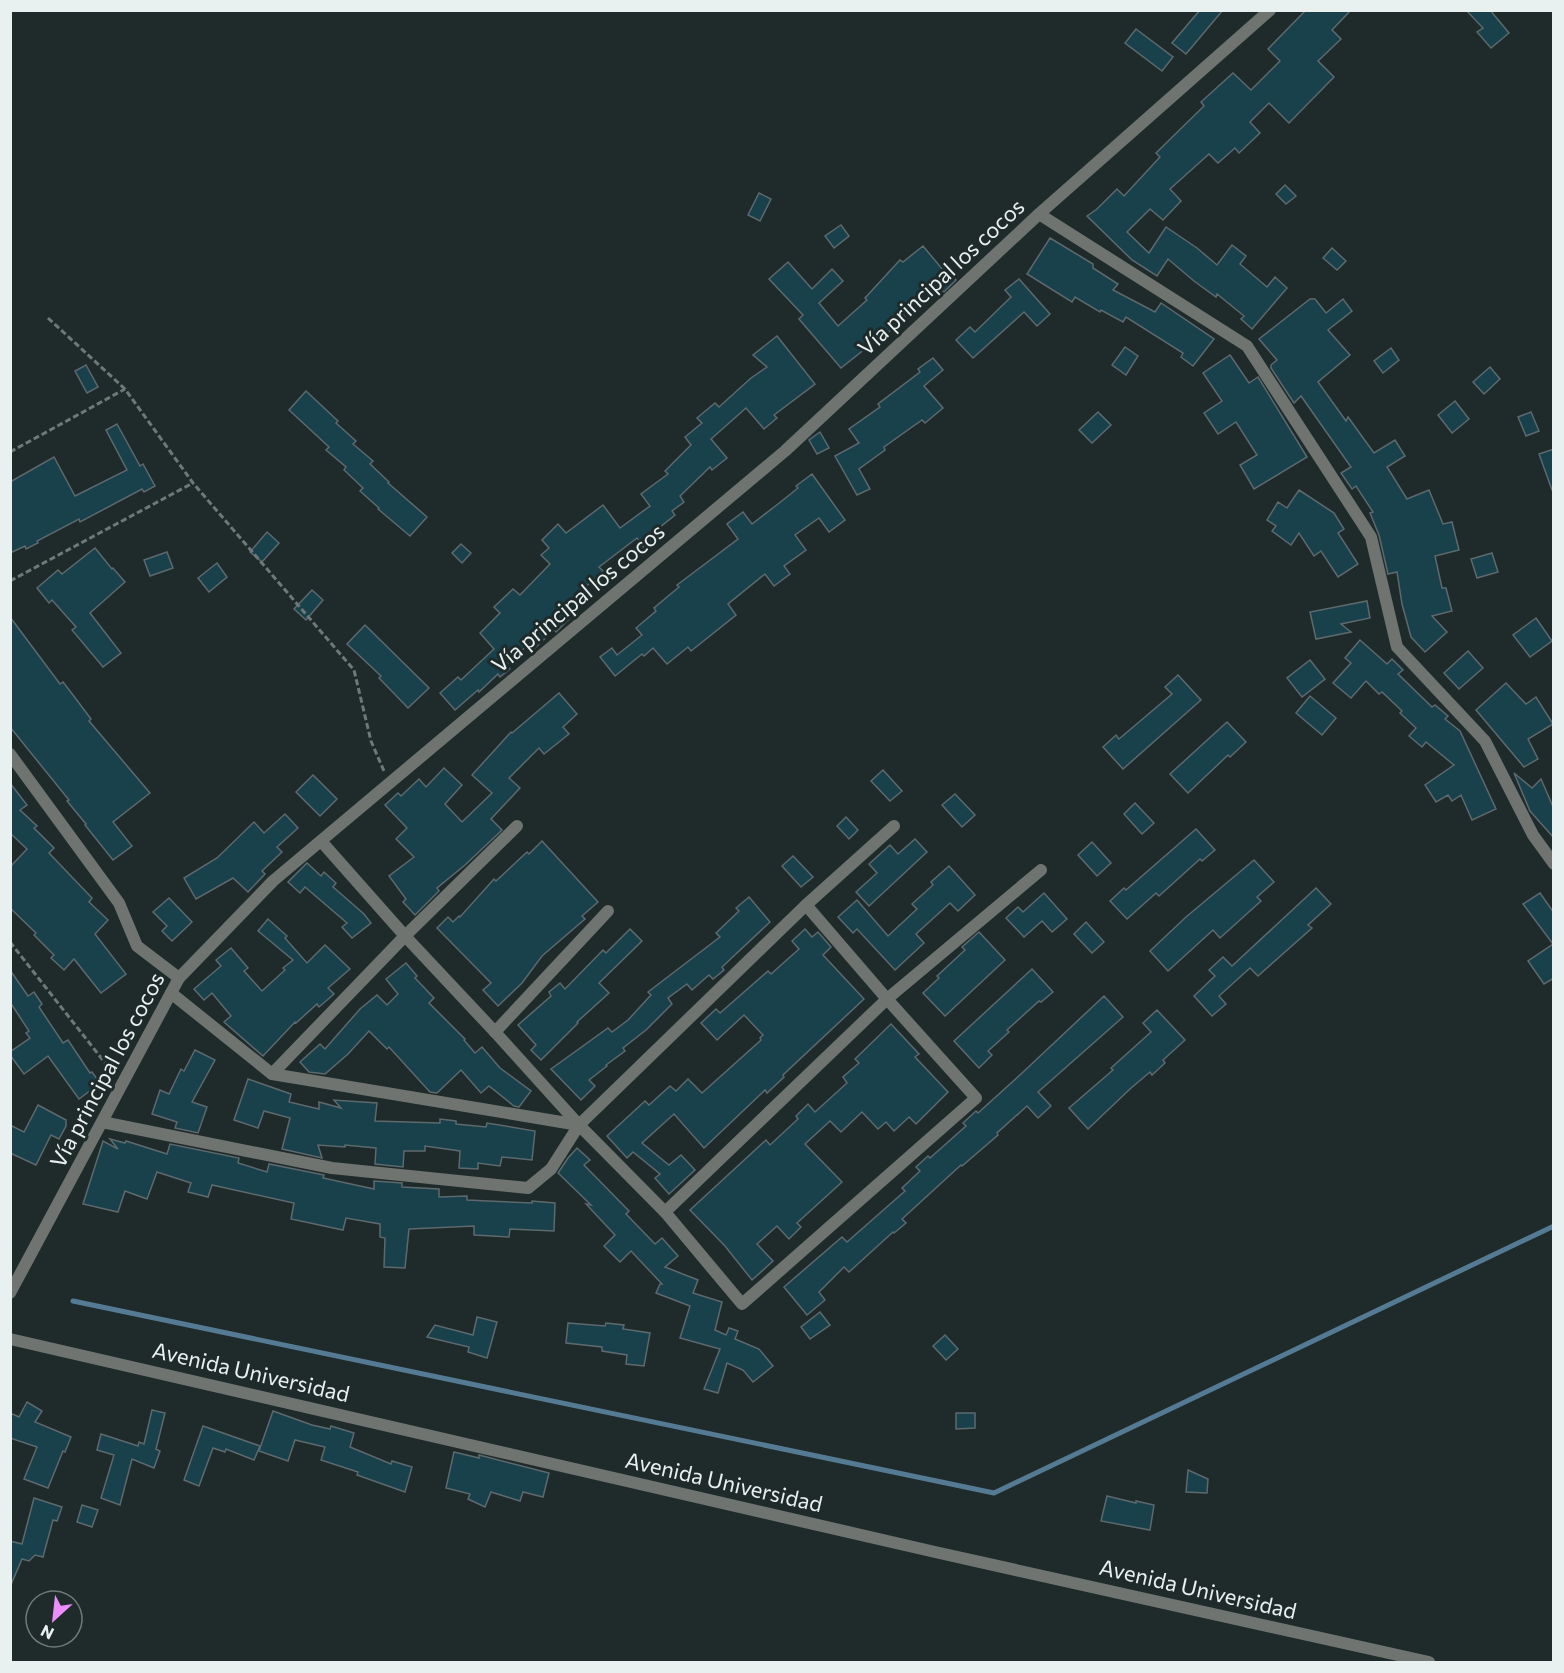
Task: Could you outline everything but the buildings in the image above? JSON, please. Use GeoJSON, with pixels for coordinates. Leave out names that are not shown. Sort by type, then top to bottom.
{"type":"FeatureCollection","features":[{"type":"Feature","properties":{"kind":"street","name":"Vía principal los cocos"},"geometry":{"type":"LineString","coordinates":[[10,1293],[179,978],[273,881],[785,451],[1039,214],[1270,10]]}},
{"type":"Feature","properties":{"kind":"street"},"geometry":{"type":"LineString","coordinates":[[1039,214],[1247,346],[1371,537],[1397,647],[1485,741],[1533,835],[1554,864]]}},
{"type":"Feature","properties":{"kind":"street"},"geometry":{"type":"LineString","coordinates":[[10,754],[119,903],[137,946],[179,978]]}},
{"type":"Feature","properties":{"kind":"street"},"geometry":{"type":"LineString","coordinates":[[272,1074],[405,936],[517,826]]}},
{"type":"Feature","properties":{"kind":"street"},"geometry":{"type":"LineString","coordinates":[[102,1122],[332,1168],[528,1188],[550,1169],[579,1125],[806,904],[894,826]]}},
{"type":"Feature","properties":{"kind":"street"},"geometry":{"type":"LineString","coordinates":[[321,842],[579,1125],[665,1212],[742,1304],[976,1098],[806,904]]}},
{"type":"Feature","properties":{"kind":"street"},"geometry":{"type":"LineString","coordinates":[[665,1212],[887,999],[1041,870]]}},
{"type":"Feature","properties":{"kind":"street"},"geometry":{"type":"LineString","coordinates":[[495,1032],[608,911]]}},
{"type":"Feature","properties":{"kind":"street"},"geometry":{"type":"LineString","coordinates":[[171,993],[272,1074],[579,1125]]}},
{"type":"Feature","properties":{"kind":"street","name":"Avenida Universidad"},"geometry":{"type":"LineString","coordinates":[[10,1339],[924,1549],[1429,1662]]}},
{"type":"Feature","properties":{"kind":"path"},"geometry":{"type":"LineString","coordinates":[[48,318],[125,389],[193,483],[354,669],[371,741],[389,784]]}},
{"type":"Feature","properties":{"kind":"path"},"geometry":{"type":"LineString","coordinates":[[10,452],[125,389]]}},
{"type":"Feature","properties":{"kind":"path"},"geometry":{"type":"LineString","coordinates":[[10,581],[193,483]]}},
{"type":"Feature","properties":{"kind":"path"},"geometry":{"type":"LineString","coordinates":[[10,942],[122,1084]]}},
{"type":"Feature","properties":{"kind":"waterway"},"geometry":{"type":"LineString","coordinates":[[73,1301],[994,1493],[1554,1226]]}}]}
